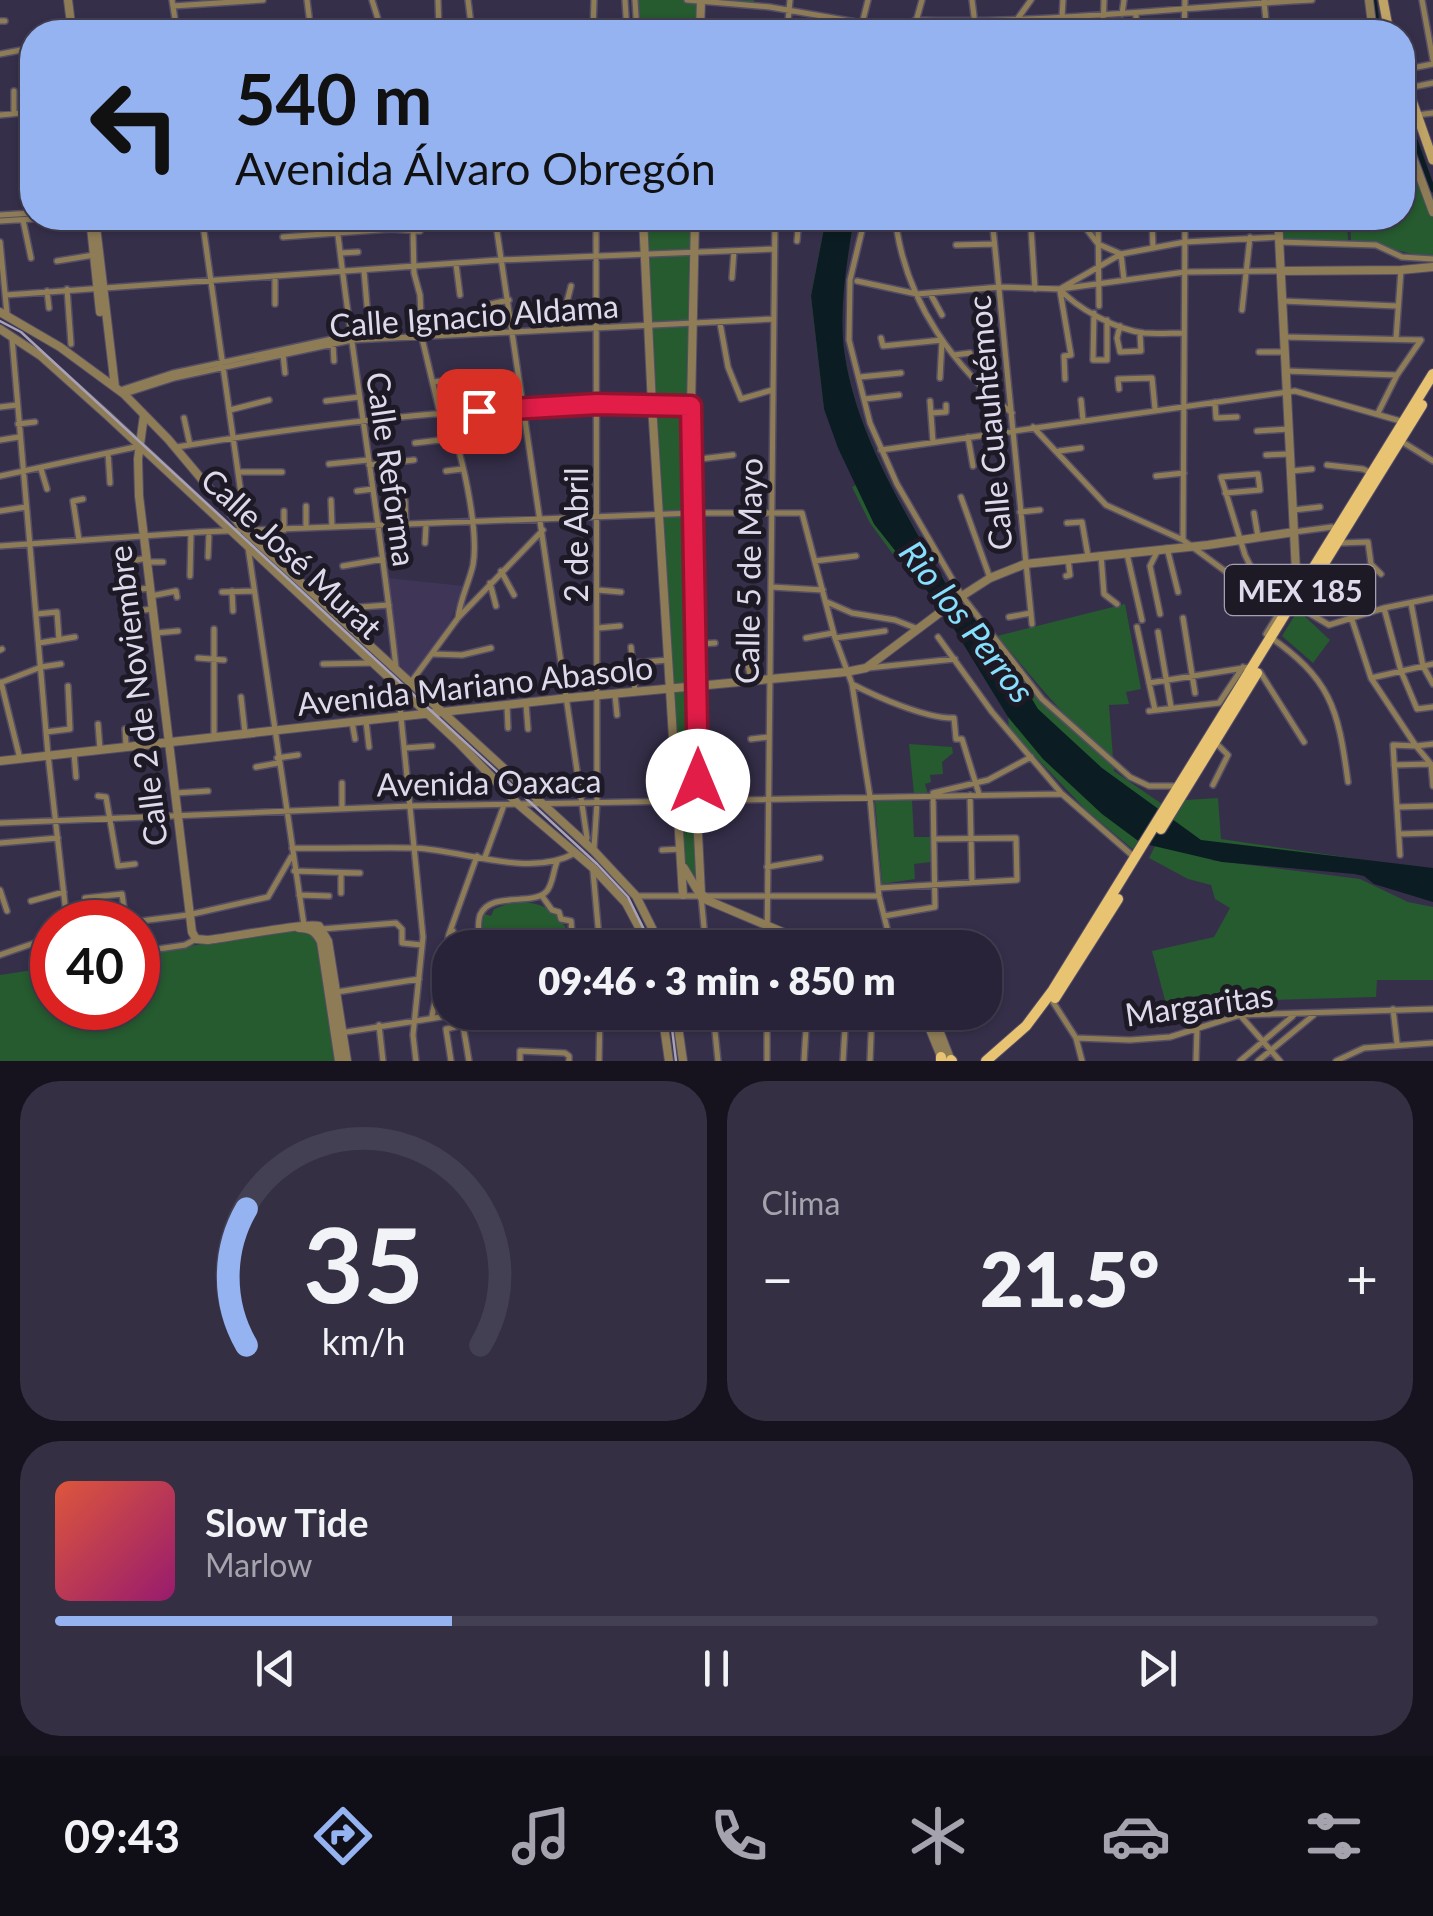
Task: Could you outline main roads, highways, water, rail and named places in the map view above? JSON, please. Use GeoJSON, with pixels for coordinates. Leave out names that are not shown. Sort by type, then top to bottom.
{"type":"FeatureCollection","features":[{"type":"Feature","properties":{"kind":"main road"},"geometry":{"type":"LineString","coordinates":[[1415,109],[1433,160]]}},
{"type":"Feature","properties":{"kind":"main road","name":"MEX 185"},"geometry":{"type":"LineString","coordinates":[[986,1061],[1034,1016],[1140,854],[1235,704],[1252,668],[1295,605],[1302,586],[1401,441],[1433,374]]}},
{"type":"Feature","properties":{"kind":"main road","name":"MEX 185"},"geometry":{"type":"LineString","coordinates":[[1302,586],[1321,568],[1372,474],[1433,387]]}},
{"type":"Feature","properties":{"kind":"main road","name":"MEX 185"},"geometry":{"type":"LineString","coordinates":[[1170,807],[1179,786],[1213,740]]}},
{"type":"Feature","properties":{"kind":"main road","name":"MEX 185"},"geometry":{"type":"LineString","coordinates":[[996,1061],[1016,1044],[1073,974],[1140,854]]}},
{"type":"Feature","properties":{"kind":"water","name":"Rio los Perros"},"geometry":{"type":"Polygon","coordinates":[[[824,230],[852,230],[842,322],[845,356],[862,421],[906,514],[956,602],[969,606],[1038,709],[1102,768],[1201,840],[1433,868],[1433,902],[1374,884],[1364,876],[1222,862],[1141,843],[1102,814],[1043,759],[1008,717],[943,611],[874,524],[824,409],[811,296],[824,230]]]}},
{"type":"Feature","properties":{"kind":"waterway"},"geometry":{"type":"LineString","coordinates":[[1374,0],[1376,20]]}},
{"type":"Feature","properties":{"kind":"waterway"},"geometry":{"type":"LineString","coordinates":[[1415,140],[1433,190]]}},
{"type":"Feature","properties":{"kind":"railway"},"geometry":{"type":"LineString","coordinates":[[0,321],[21,332],[597,864],[628,897],[644,930]]}},
{"type":"Feature","properties":{"kind":"railway"},"geometry":{"type":"LineString","coordinates":[[672,1030],[676,1061]]}}]}
